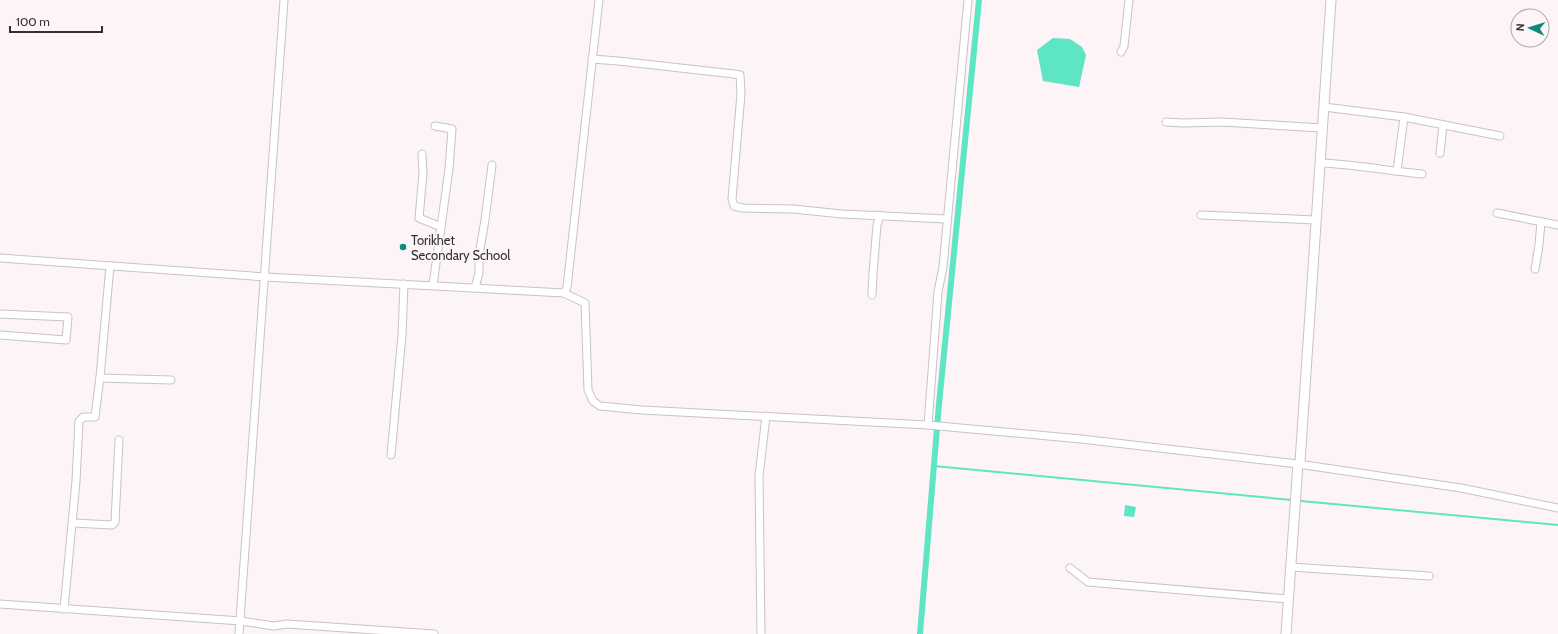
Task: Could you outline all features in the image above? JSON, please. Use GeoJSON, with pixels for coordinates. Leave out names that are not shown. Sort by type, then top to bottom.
{"type":"FeatureCollection","features":[{"type":"Feature","properties":{"kind":"street"},"geometry":{"type":"LineString","coordinates":[[239,634],[284,0]]}},
{"type":"Feature","properties":{"kind":"street"},"geometry":{"type":"LineString","coordinates":[[564,293],[566,287],[599,0]]}},
{"type":"Feature","properties":{"kind":"street"},"geometry":{"type":"LineString","coordinates":[[931,426],[938,292],[943,267],[968,0]]}},
{"type":"Feature","properties":{"kind":"street"},"geometry":{"type":"LineString","coordinates":[[1121,52],[1124,46],[1130,0]]}},
{"type":"Feature","properties":{"kind":"street"},"geometry":{"type":"LineString","coordinates":[[1286,634],[1298,464],[1300,462],[1331,0]]}},
{"type":"Feature","properties":{"kind":"street"},"geometry":{"type":"LineString","coordinates":[[592,59],[734,74],[740,76],[742,94],[732,199],[734,206],[743,208],[792,209],[880,216],[947,219]]}},
{"type":"Feature","properties":{"kind":"street"},"geometry":{"type":"LineString","coordinates":[[1324,107],[1404,118],[1500,136]]}},
{"type":"Feature","properties":{"kind":"street"},"geometry":{"type":"LineString","coordinates":[[1397,171],[1404,118]]}},
{"type":"Feature","properties":{"kind":"street"},"geometry":{"type":"LineString","coordinates":[[1166,122],[1222,122],[1322,128]]}},
{"type":"Feature","properties":{"kind":"street"},"geometry":{"type":"LineString","coordinates":[[1440,153],[1443,125]]}},
{"type":"Feature","properties":{"kind":"street"},"geometry":{"type":"LineString","coordinates":[[433,285],[449,169],[452,129],[434,126]]}},
{"type":"Feature","properties":{"kind":"street"},"geometry":{"type":"LineString","coordinates":[[422,154],[423,173],[419,218],[441,227]]}},
{"type":"Feature","properties":{"kind":"street"},"geometry":{"type":"LineString","coordinates":[[1320,163],[1342,164],[1361,168],[1422,174]]}},
{"type":"Feature","properties":{"kind":"street"},"geometry":{"type":"LineString","coordinates":[[475,288],[479,272],[479,255],[492,165]]}},
{"type":"Feature","properties":{"kind":"street"},"geometry":{"type":"LineString","coordinates":[[1497,213],[1558,225]]}},
{"type":"Feature","properties":{"kind":"street"},"geometry":{"type":"LineString","coordinates":[[1201,215],[1316,220]]}},
{"type":"Feature","properties":{"kind":"street"},"geometry":{"type":"LineString","coordinates":[[872,295],[872,273],[877,225],[880,216]]}},
{"type":"Feature","properties":{"kind":"street"},"geometry":{"type":"LineString","coordinates":[[1535,269],[1541,222]]}},
{"type":"Feature","properties":{"kind":"street"},"geometry":{"type":"LineString","coordinates":[[0,258],[264,277],[564,293],[584,303],[588,390],[593,401],[600,406],[642,410],[931,426],[1081,439],[1298,464],[1461,488],[1558,508]]}},
{"type":"Feature","properties":{"kind":"street"},"geometry":{"type":"LineString","coordinates":[[64,609],[73,523],[79,421],[83,417],[95,417],[110,266]]}},
{"type":"Feature","properties":{"kind":"street"},"geometry":{"type":"LineString","coordinates":[[391,455],[402,335],[404,284]]}},
{"type":"Feature","properties":{"kind":"street"},"geometry":{"type":"LineString","coordinates":[[0,314],[68,316],[66,340],[0,336]]}},
{"type":"Feature","properties":{"kind":"street"},"geometry":{"type":"LineString","coordinates":[[100,378],[171,380]]}},
{"type":"Feature","properties":{"kind":"street"},"geometry":{"type":"LineString","coordinates":[[761,634],[759,476],[766,416]]}},
{"type":"Feature","properties":{"kind":"street"},"geometry":{"type":"LineString","coordinates":[[73,523],[112,526],[116,522],[119,440]]}},
{"type":"Feature","properties":{"kind":"street"},"geometry":{"type":"LineString","coordinates":[[1290,567],[1429,576]]}},
{"type":"Feature","properties":{"kind":"street"},"geometry":{"type":"LineString","coordinates":[[1070,568],[1088,582],[1288,599]]}},
{"type":"Feature","properties":{"kind":"street"},"geometry":{"type":"LineString","coordinates":[[0,604],[241,621],[274,626],[287,624],[434,634]]}},
{"type":"Feature","properties":{"kind":"shaded area"},"geometry":{"type":"Polygon","coordinates":[[[1053,38],[1070,39],[1082,47],[1086,55],[1079,87],[1043,81],[1037,50],[1053,38]]]}},
{"type":"Feature","properties":{"kind":"shaded area"},"geometry":{"type":"Polygon","coordinates":[[[1125,505],[1136,507],[1134,517],[1124,516],[1125,505]]]}},
{"type":"Feature","properties":{"kind":"waterway"},"geometry":{"type":"LineString","coordinates":[[920,634],[939,404],[979,0]]}},
{"type":"Feature","properties":{"kind":"waterway"},"geometry":{"type":"LineString","coordinates":[[934,466],[1292,500]]}},
{"type":"Feature","properties":{"kind":"waterway"},"geometry":{"type":"LineString","coordinates":[[1301,501],[1558,525]]}},
{"type":"Feature","properties":{"kind":"place","name":"Torikhet Secondary School"},"geometry":{"type":"Point","coordinates":[403,247]}}]}
